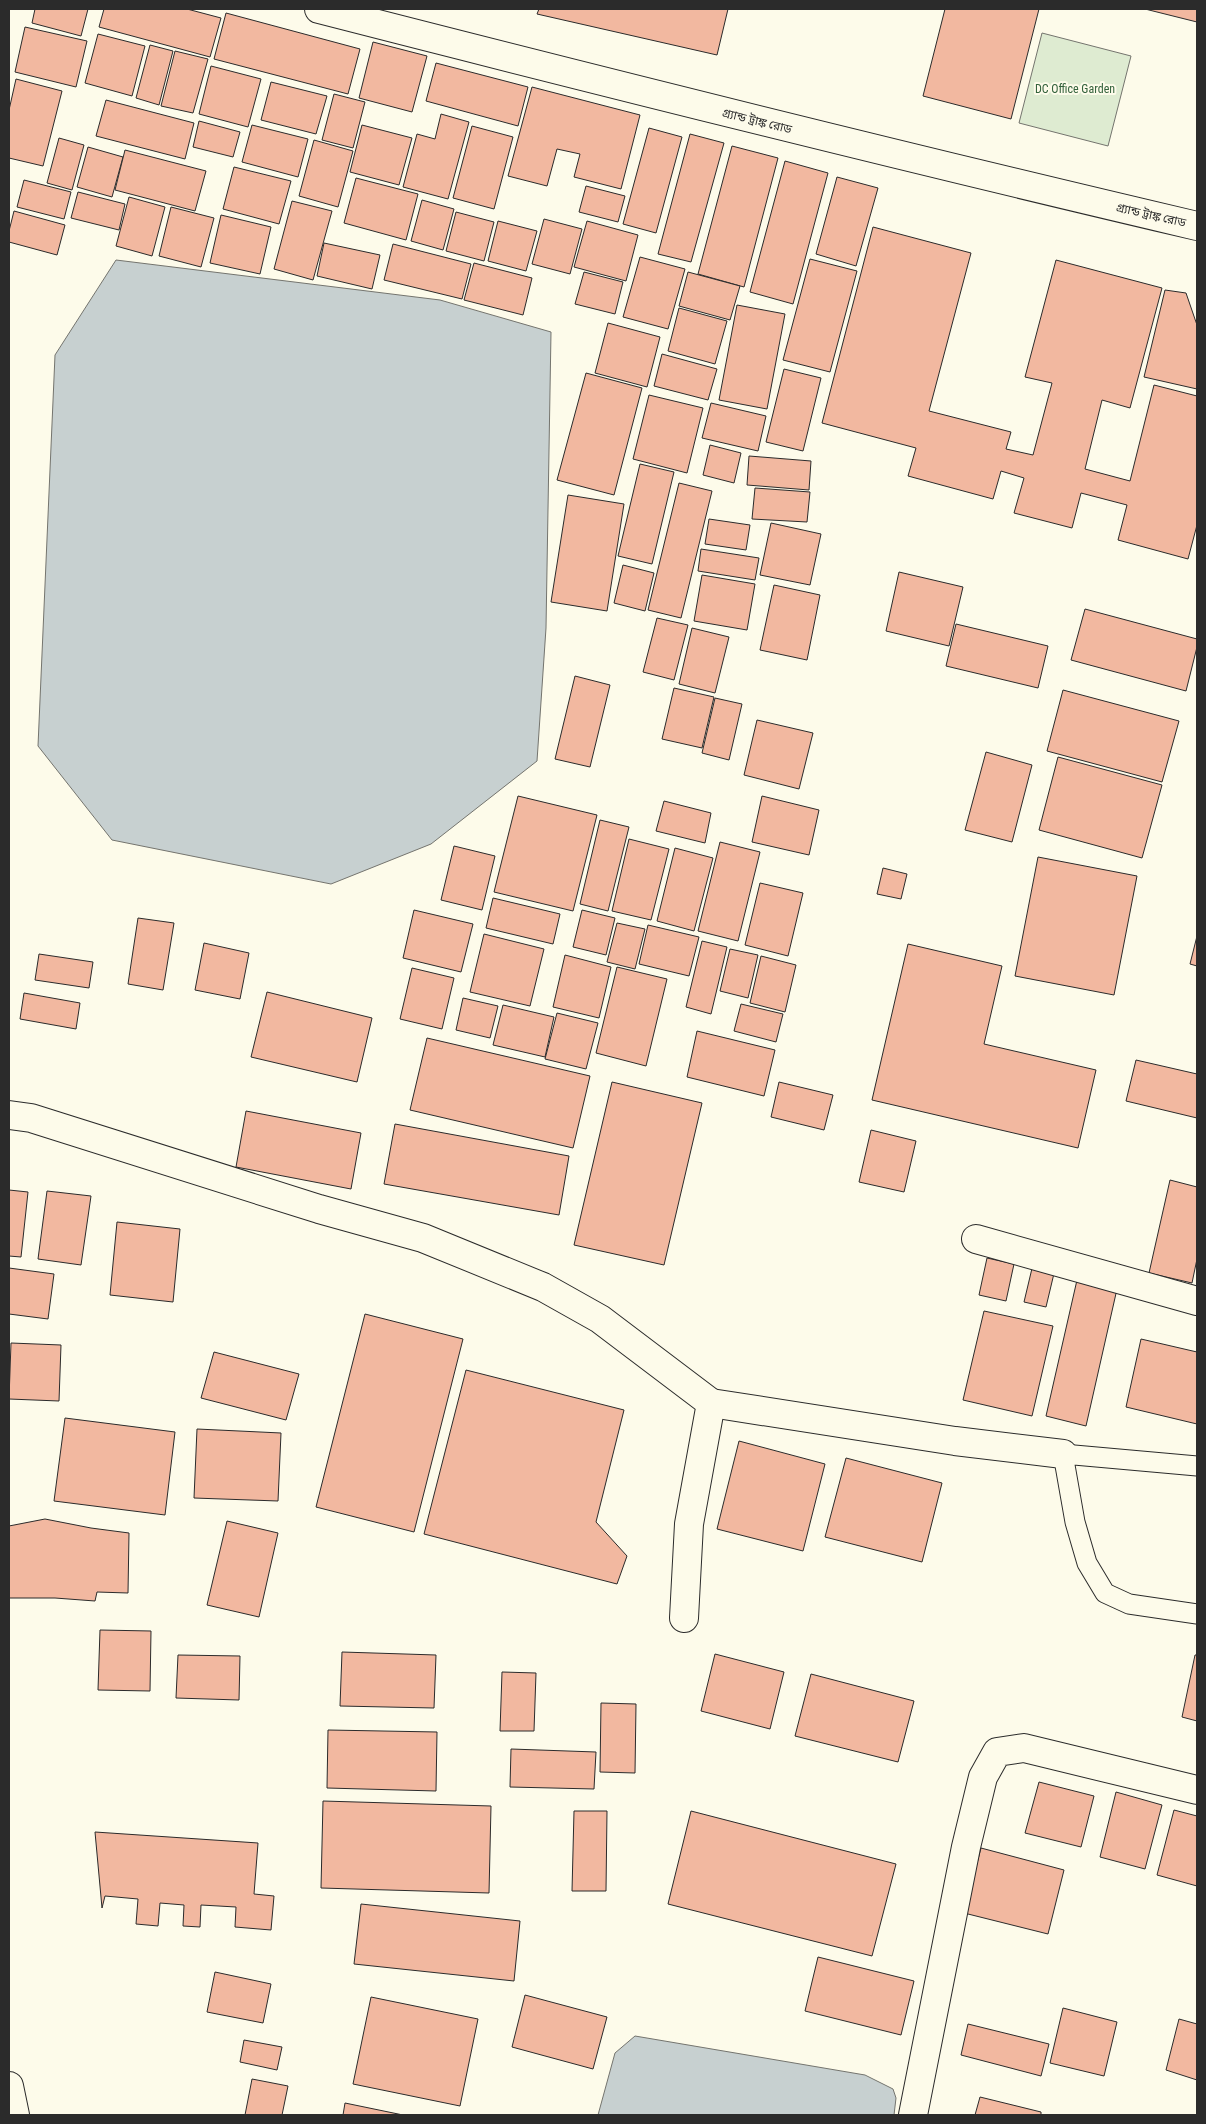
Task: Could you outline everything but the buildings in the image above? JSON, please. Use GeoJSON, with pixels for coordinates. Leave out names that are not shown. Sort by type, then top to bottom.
{"type":"FeatureCollection","features":[{"type":"Feature","properties":{"kind":"main road","name":"গ্র্যান্ড ট্রাঙ্ক রোড"},"geometry":{"type":"LineString","coordinates":[[318,9],[652,95],[940,166],[1197,226]]}},
{"type":"Feature","properties":{"kind":"main road"},"geometry":{"type":"LineString","coordinates":[[9,1114],[31,1118],[320,1209],[423,1238],[515,1275],[543,1287],[600,1319],[710,1403],[955,1441],[1063,1454]]}},
{"type":"Feature","properties":{"kind":"main road"},"geometry":{"type":"LineString","coordinates":[[976,1239],[1197,1301]]}},
{"type":"Feature","properties":{"kind":"main road"},"geometry":{"type":"LineString","coordinates":[[684,1618],[690,1524],[710,1403]]}},
{"type":"Feature","properties":{"kind":"main road"},"geometry":{"type":"LineString","coordinates":[[913,2115],[966,1848],[983,1777],[997,1752],[1024,1748],[1197,1790]]}},
{"type":"Feature","properties":{"kind":"main road"},"geometry":{"type":"LineString","coordinates":[[9,2086],[15,2115]]}},
{"type":"Feature","properties":{"kind":"lane"},"geometry":{"type":"LineString","coordinates":[[1197,1466],[1063,1454],[1075,1522],[1087,1563],[1105,1593],[1128,1604],[1197,1614]]}},
{"type":"Feature","properties":{"kind":"green space","name":"DC Office Garden"},"geometry":{"type":"Polygon","coordinates":[[[1042,33],[1131,56],[1108,146],[1019,123],[1042,33]]]}},
{"type":"Feature","properties":{"kind":"shaded area"},"geometry":{"type":"Polygon","coordinates":[[[116,260],[440,300],[551,332],[546,628],[537,761],[431,844],[331,884],[112,840],[38,746],[55,355],[116,260]]]}},
{"type":"Feature","properties":{"kind":"shaded area"},"geometry":{"type":"Polygon","coordinates":[[[635,2036],[865,2075],[893,2089],[896,2098],[894,2115],[598,2115],[615,2053],[635,2036]]]}}]}
